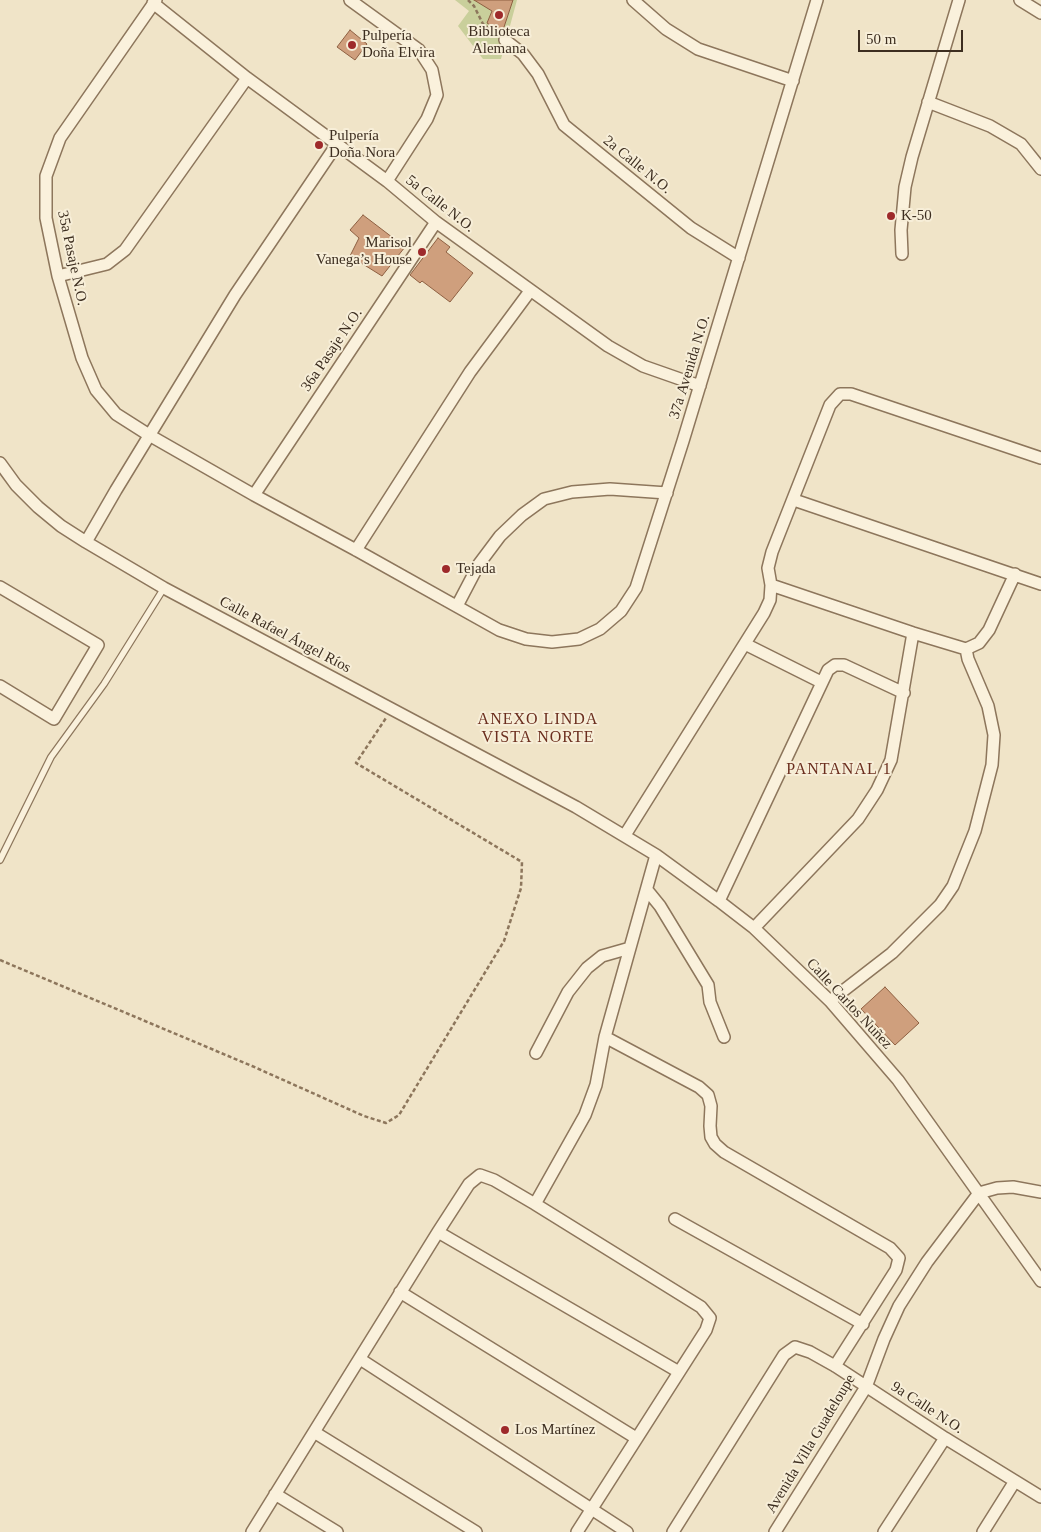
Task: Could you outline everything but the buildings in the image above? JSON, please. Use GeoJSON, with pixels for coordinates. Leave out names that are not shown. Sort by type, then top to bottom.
{"type":"FeatureCollection","features":[{"type":"Feature","properties":{"kind":"street"},"geometry":{"type":"LineString","coordinates":[[350,0],[418,50],[432,70],[437,95],[427,120],[387,181]]}},
{"type":"Feature","properties":{"kind":"street"},"geometry":{"type":"LineString","coordinates":[[633,0],[666,28],[698,49],[793,81]]}},
{"type":"Feature","properties":{"kind":"street","name":"37a Avenida N.O."},"geometry":{"type":"LineString","coordinates":[[356,550],[499,630],[526,638],[552,642],[579,639],[600,629],[621,610],[636,588],[667,493],[817,0]]}},
{"type":"Feature","properties":{"kind":"street"},"geometry":{"type":"LineString","coordinates":[[902,254],[901,230],[905,187],[959,0]]}},
{"type":"Feature","properties":{"kind":"street"},"geometry":{"type":"LineString","coordinates":[[1020,0],[1041,12]]}},
{"type":"Feature","properties":{"kind":"street","name":"5a Calle N.O."},"geometry":{"type":"LineString","coordinates":[[155,2],[247,78],[387,181],[436,222],[608,346],[643,366],[700,386]]}},
{"type":"Feature","properties":{"kind":"street","name":"35a Pasaje N.O."},"geometry":{"type":"LineString","coordinates":[[155,2],[60,138],[46,176],[46,218],[58,276],[82,358],[96,390],[116,414],[254,495],[356,550]]}},
{"type":"Feature","properties":{"kind":"street","name":"2a Calle N.O."},"geometry":{"type":"LineString","coordinates":[[505,40],[523,54],[538,74],[564,125],[691,228],[739,258]]}},
{"type":"Feature","properties":{"kind":"street"},"geometry":{"type":"LineString","coordinates":[[58,276],[107,264],[125,250],[247,78]]}},
{"type":"Feature","properties":{"kind":"street"},"geometry":{"type":"LineString","coordinates":[[928,102],[990,126],[1020,144],[1041,169]]}},
{"type":"Feature","properties":{"kind":"street"},"geometry":{"type":"LineString","coordinates":[[86,542],[235,295],[337,144]]}},
{"type":"Feature","properties":{"kind":"street","name":"36a Pasaje N.O."},"geometry":{"type":"LineString","coordinates":[[254,495],[436,222]]}},
{"type":"Feature","properties":{"kind":"street"},"geometry":{"type":"LineString","coordinates":[[356,550],[470,372],[530,291]]}},
{"type":"Feature","properties":{"kind":"street"},"geometry":{"type":"LineString","coordinates":[[625,835],[764,613],[770,600],[771,585],[768,568],[772,552],[830,405],[840,394],[851,394],[1041,458]]}},
{"type":"Feature","properties":{"kind":"street","name":"Calle Rafael Ángel Ríos"},"geometry":{"type":"LineString","coordinates":[[0,463],[16,485],[38,507],[61,526],[86,542],[164,588],[576,807]]}},
{"type":"Feature","properties":{"kind":"street"},"geometry":{"type":"LineString","coordinates":[[457,606],[479,564],[500,536],[522,515],[544,499],[572,492],[610,489],[667,493]]}},
{"type":"Feature","properties":{"kind":"street"},"geometry":{"type":"LineString","coordinates":[[794,500],[1041,584]]}},
{"type":"Feature","properties":{"kind":"street"},"geometry":{"type":"LineString","coordinates":[[771,585],[966,649],[979,643],[989,630],[1015,574]]}},
{"type":"Feature","properties":{"kind":"street"},"geometry":{"type":"LineString","coordinates":[[0,588],[98,645],[54,718],[0,686]]}},
{"type":"Feature","properties":{"kind":"street"},"geometry":{"type":"LineString","coordinates":[[754,928],[858,818],[877,790],[891,760],[913,633]]}},
{"type":"Feature","properties":{"kind":"street"},"geometry":{"type":"LineString","coordinates":[[745,644],[821,682]]}},
{"type":"Feature","properties":{"kind":"street"},"geometry":{"type":"LineString","coordinates":[[830,1001],[892,952],[940,904],[953,886],[975,831],[992,765],[994,735],[988,706],[968,659],[966,649]]}},
{"type":"Feature","properties":{"kind":"street"},"geometry":{"type":"LineString","coordinates":[[719,901],[828,670],[835,665],[844,665],[904,693]]}},
{"type":"Feature","properties":{"kind":"street","name":"Calle Carlos Nuñez"},"geometry":{"type":"LineString","coordinates":[[576,807],[656,855],[719,901],[754,928],[830,1001],[898,1080],[1041,1281]]}},
{"type":"Feature","properties":{"kind":"street"},"geometry":{"type":"LineString","coordinates":[[535,1204],[585,1115],[596,1085],[605,1037],[656,855]]}},
{"type":"Feature","properties":{"kind":"street"},"geometry":{"type":"LineString","coordinates":[[646,890],[660,906],[708,985],[710,1002],[724,1037]]}},
{"type":"Feature","properties":{"kind":"street"},"geometry":{"type":"LineString","coordinates":[[536,1053],[568,992],[587,968],[602,956],[630,948]]}},
{"type":"Feature","properties":{"kind":"street"},"geometry":{"type":"LineString","coordinates":[[605,1037],[699,1087],[708,1095],[711,1106],[711,1136],[724,1152],[890,1248],[899,1258],[896,1270],[835,1366]]}},
{"type":"Feature","properties":{"kind":"street"},"geometry":{"type":"LineString","coordinates":[[252,1532],[438,1232],[469,1184],[480,1175],[494,1180],[535,1204],[700,1307],[710,1318],[706,1330],[576,1532]]}},
{"type":"Feature","properties":{"kind":"street"},"geometry":{"type":"LineString","coordinates":[[979,1192],[1013,1187],[1041,1192]]}},
{"type":"Feature","properties":{"kind":"street","name":"Avenida Villa Guadeloupe"},"geometry":{"type":"LineString","coordinates":[[775,1532],[866,1387],[899,1306],[927,1262],[979,1192]]}},
{"type":"Feature","properties":{"kind":"street"},"geometry":{"type":"LineString","coordinates":[[675,1219],[863,1324]]}},
{"type":"Feature","properties":{"kind":"street"},"geometry":{"type":"LineString","coordinates":[[438,1232],[679,1372]]}},
{"type":"Feature","properties":{"kind":"street"},"geometry":{"type":"LineString","coordinates":[[400,1292],[636,1438]]}},
{"type":"Feature","properties":{"kind":"street","name":"9a Calle N.O."},"geometry":{"type":"LineString","coordinates":[[673,1532],[784,1355],[795,1347],[810,1352],[835,1366],[945,1438],[1041,1497]]}},
{"type":"Feature","properties":{"kind":"street"},"geometry":{"type":"LineString","coordinates":[[360,1359],[627,1532]]}},
{"type":"Feature","properties":{"kind":"street"},"geometry":{"type":"LineString","coordinates":[[314,1432],[476,1532]]}},
{"type":"Feature","properties":{"kind":"street"},"geometry":{"type":"LineString","coordinates":[[884,1532],[945,1438]]}},
{"type":"Feature","properties":{"kind":"street"},"geometry":{"type":"LineString","coordinates":[[983,1532],[1015,1481]]}},
{"type":"Feature","properties":{"kind":"street"},"geometry":{"type":"LineString","coordinates":[[275,1494],[337,1532]]}},
{"type":"Feature","properties":{"kind":"lane"},"geometry":{"type":"LineString","coordinates":[[0,860],[51,756],[104,684],[164,588]]}},
{"type":"Feature","properties":{"kind":"path"},"geometry":{"type":"LineString","coordinates":[[468,0],[474,6],[483,24]]}},
{"type":"Feature","properties":{"kind":"path"},"geometry":{"type":"LineString","coordinates":[[0,960],[243,1062],[364,1116],[386,1123],[399,1115],[504,940],[521,888],[522,862],[356,763],[392,709]]}},
{"type":"Feature","properties":{"kind":"green space"},"geometry":{"type":"Polygon","coordinates":[[[455,0],[517,0],[501,59],[483,59],[458,26],[469,11],[455,0]]]}},
{"type":"Feature","properties":{"kind":"place","name":"Biblioteca Alemana"},"geometry":{"type":"Point","coordinates":[499,15]}},
{"type":"Feature","properties":{"kind":"place","name":"Pulpería Doña Elvira"},"geometry":{"type":"Point","coordinates":[352,45]}},
{"type":"Feature","properties":{"kind":"place","name":"Pulpería Doña Nora"},"geometry":{"type":"Point","coordinates":[319,145]}},
{"type":"Feature","properties":{"kind":"place","name":"K-50"},"geometry":{"type":"Point","coordinates":[891,216]}},
{"type":"Feature","properties":{"kind":"place","name":"Marisol Vanega’s House"},"geometry":{"type":"Point","coordinates":[422,252]}},
{"type":"Feature","properties":{"kind":"place","name":"Tejada"},"geometry":{"type":"Point","coordinates":[446,569]}},
{"type":"Feature","properties":{"kind":"place","name":"Los Martínez"},"geometry":{"type":"Point","coordinates":[505,1430]}},
{"type":"Feature","properties":{"kind":"district","name":"ANEXO LINDA VISTA NORTE"},"geometry":{"type":"Point","coordinates":[538,729]}},
{"type":"Feature","properties":{"kind":"district","name":"PANTANAL 1"},"geometry":{"type":"Point","coordinates":[839,770]}}]}
